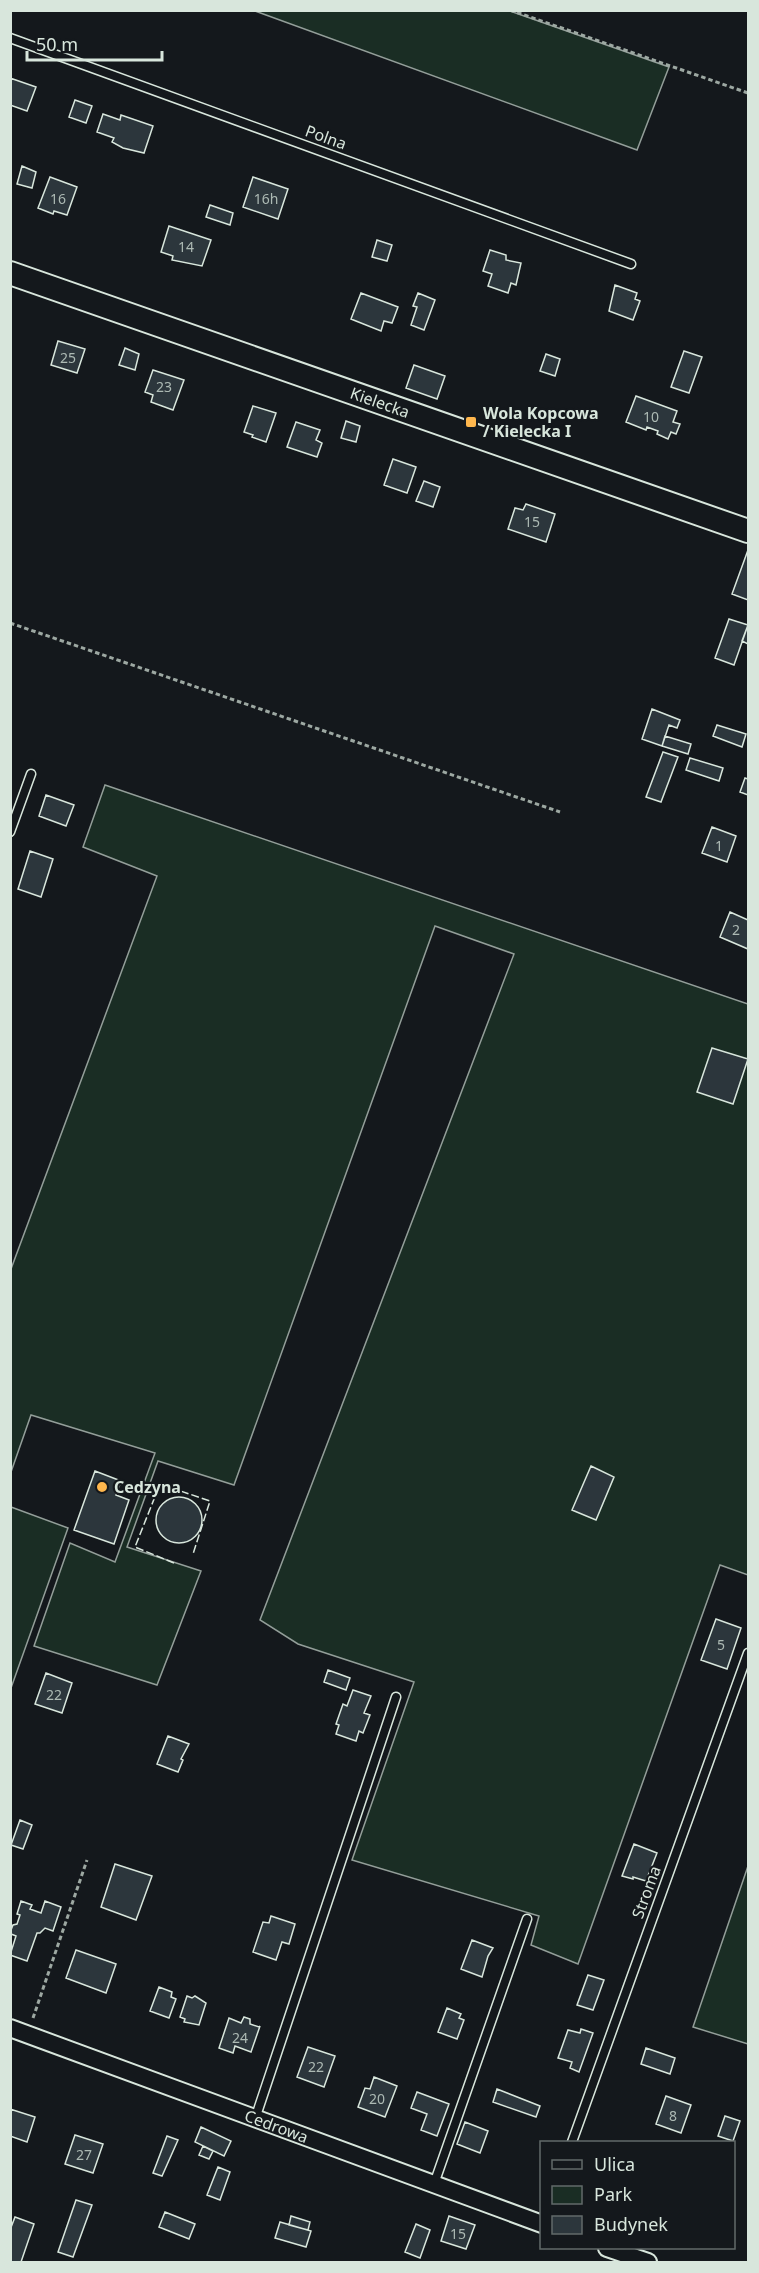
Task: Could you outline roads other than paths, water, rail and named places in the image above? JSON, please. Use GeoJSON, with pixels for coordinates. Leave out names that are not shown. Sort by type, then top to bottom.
{"type":"FeatureCollection","features":[{"type":"Feature","properties":{"kind":"street","name":"Kielecka"},"geometry":{"type":"LineString","coordinates":[[10,273],[748,531]]}},
{"type":"Feature","properties":{"kind":"street","name":"Cedrowa"},"geometry":{"type":"LineString","coordinates":[[10,2028],[540,2223]]}},
{"type":"Feature","properties":{"kind":"street"},"geometry":{"type":"LineString","coordinates":[[612,2249],[648,2262]]}},
{"type":"Feature","properties":{"kind":"lane","name":"Polna"},"geometry":{"type":"LineString","coordinates":[[10,38],[631,264]]}},
{"type":"Feature","properties":{"kind":"lane"},"geometry":{"type":"LineString","coordinates":[[10,832],[32,774]]}},
{"type":"Feature","properties":{"kind":"lane","name":"Stroma"},"geometry":{"type":"LineString","coordinates":[[572,2141],[748,1653]]}},
{"type":"Feature","properties":{"kind":"lane"},"geometry":{"type":"LineString","coordinates":[[255,2119],[396,1697]]}},
{"type":"Feature","properties":{"kind":"lane"},"geometry":{"type":"LineString","coordinates":[[434,2184],[527,1919]]}},
{"type":"Feature","properties":{"kind":"place","name":"Wola Kopcowa / Kielecka I"},"geometry":{"type":"Point","coordinates":[471,422]}},
{"type":"Feature","properties":{"kind":"place","name":"Cedzyna"},"geometry":{"type":"Point","coordinates":[102,1487]}}]}
